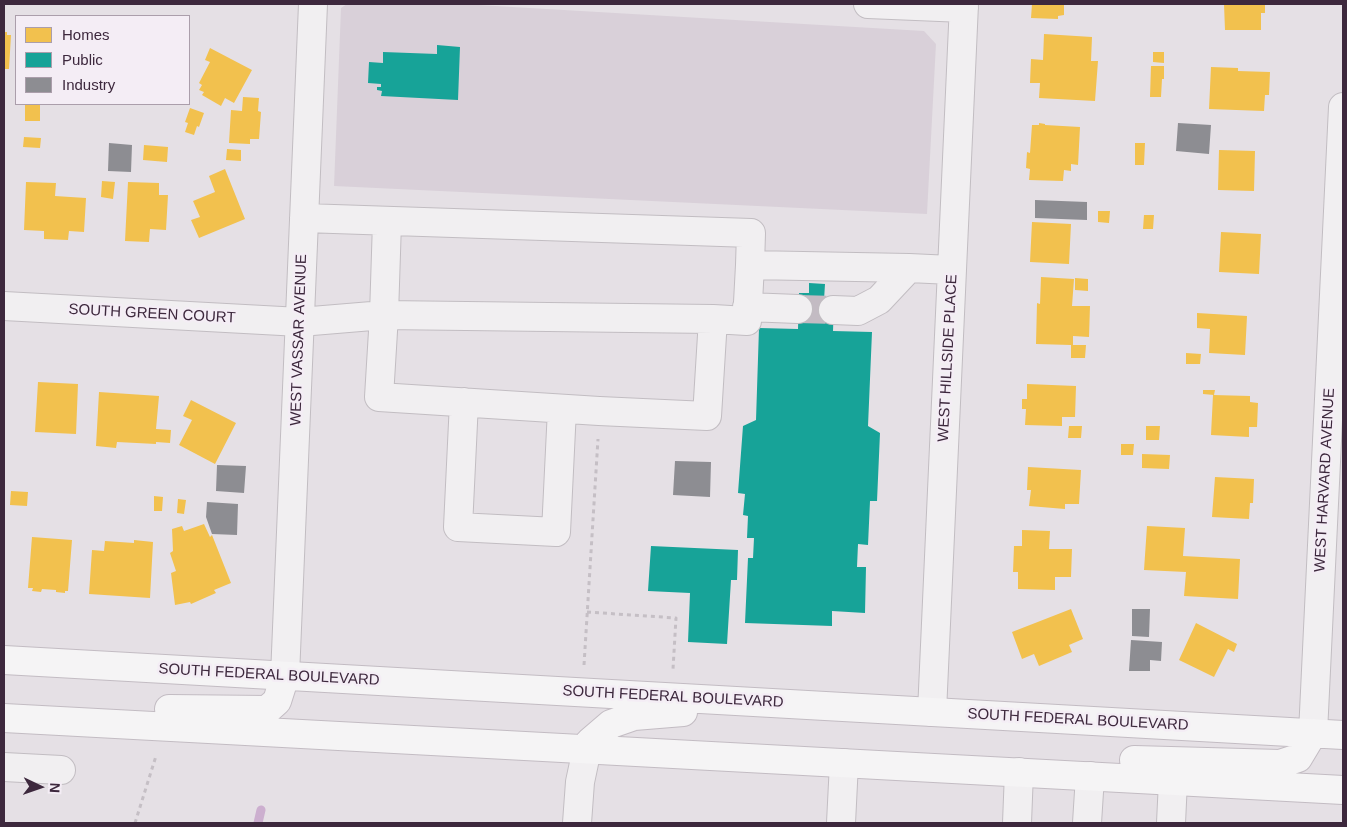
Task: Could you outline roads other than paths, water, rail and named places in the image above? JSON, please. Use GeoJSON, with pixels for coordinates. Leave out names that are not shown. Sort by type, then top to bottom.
{"type":"FeatureCollection","features":[{"type":"Feature","properties":{"kind":"main road","name":"SOUTH FEDERAL BOULEVARD"},"geometry":{"type":"LineString","coordinates":[[4,660],[1343,735]]}},
{"type":"Feature","properties":{"kind":"main road"},"geometry":{"type":"LineString","coordinates":[[6,718],[86,709],[267,710],[277,701],[285,676]]}},
{"type":"Feature","properties":{"kind":"main road"},"geometry":{"type":"LineString","coordinates":[[588,749],[590,742],[611,724],[634,716],[792,704]]}},
{"type":"Feature","properties":{"kind":"main road"},"geometry":{"type":"LineString","coordinates":[[6,718],[1343,790]]}},
{"type":"Feature","properties":{"kind":"main road"},"geometry":{"type":"LineString","coordinates":[[1029,773],[1114,760],[1280,764],[1298,758],[1312,733]]}},
{"type":"Feature","properties":{"kind":"street","name":"WEST VASSAR AVENUE"},"geometry":{"type":"LineString","coordinates":[[285,676],[313,4]]}},
{"type":"Feature","properties":{"kind":"street"},"geometry":{"type":"LineString","coordinates":[[868,4],[964,6]]}},
{"type":"Feature","properties":{"kind":"street","name":"WEST HILLSIDE PLACE"},"geometry":{"type":"LineString","coordinates":[[932,712],[964,6]]}},
{"type":"Feature","properties":{"kind":"street","name":"WEST HARVARD AVENUE"},"geometry":{"type":"LineString","coordinates":[[1312,733],[1343,107]]}},
{"type":"Feature","properties":{"kind":"street"},"geometry":{"type":"LineString","coordinates":[[304,218],[751,232],[747,307],[798,309]]}},
{"type":"Feature","properties":{"kind":"street"},"geometry":{"type":"LineString","coordinates":[[387,222],[384,315],[378,397],[708,416],[712,319]]}},
{"type":"Feature","properties":{"kind":"street"},"geometry":{"type":"LineString","coordinates":[[750,265],[951,270]]}},
{"type":"Feature","properties":{"kind":"street"},"geometry":{"type":"LineString","coordinates":[[833,310],[858,310],[879,300],[909,268]]}},
{"type":"Feature","properties":{"kind":"street","name":"SOUTH GREEN COURT"},"geometry":{"type":"LineString","coordinates":[[4,306],[300,322],[384,315],[747,321],[747,307]]}},
{"type":"Feature","properties":{"kind":"street"},"geometry":{"type":"LineString","coordinates":[[464,402],[458,527],[556,532],[562,409]]}},
{"type":"Feature","properties":{"kind":"street"},"geometry":{"type":"LineString","coordinates":[[577,823],[580,782],[588,749]]}},
{"type":"Feature","properties":{"kind":"street"},"geometry":{"type":"LineString","coordinates":[[841,823],[844,763]]}},
{"type":"Feature","properties":{"kind":"street"},"geometry":{"type":"LineString","coordinates":[[4,767],[61,770]]}},
{"type":"Feature","properties":{"kind":"street"},"geometry":{"type":"LineString","coordinates":[[1017,823],[1029,773]]}},
{"type":"Feature","properties":{"kind":"street"},"geometry":{"type":"LineString","coordinates":[[1087,823],[1090,776]]}},
{"type":"Feature","properties":{"kind":"street"},"geometry":{"type":"LineString","coordinates":[[1170,823],[1173,781]]}},
{"type":"Feature","properties":{"kind":"waterway"},"geometry":{"type":"LineString","coordinates":[[258,823],[261,810]]}},
{"type":"Feature","properties":{"kind":"tunnel"},"geometry":{"type":"LineString","coordinates":[[798,309],[833,310]]}}]}
